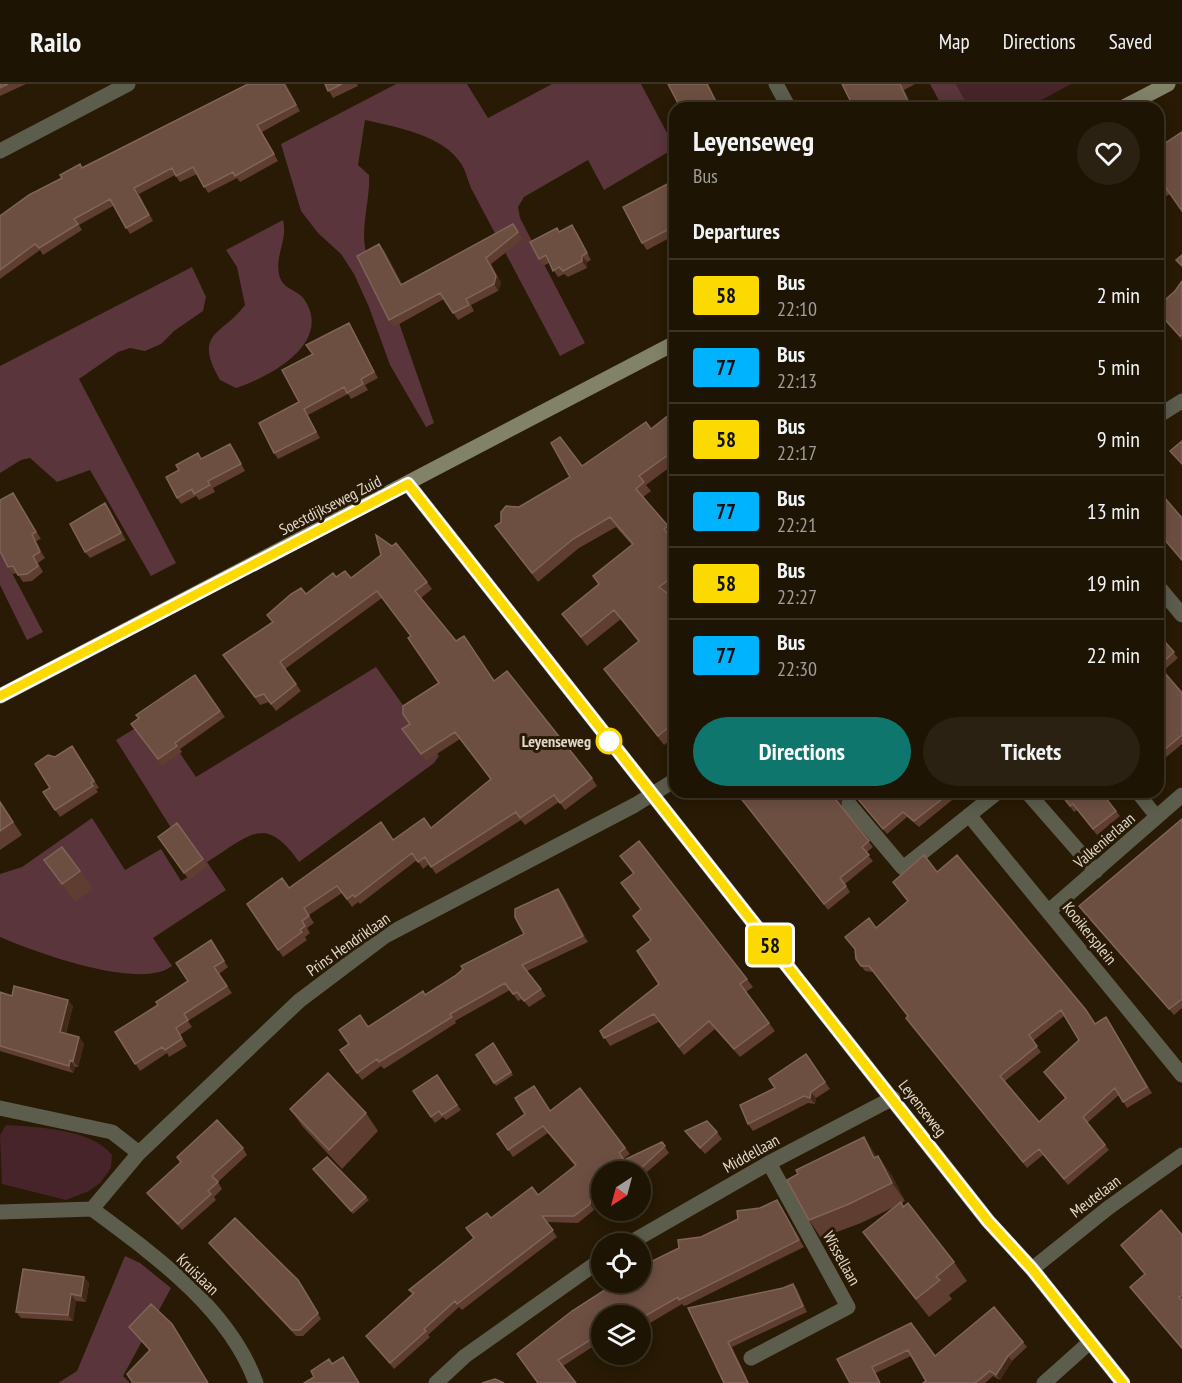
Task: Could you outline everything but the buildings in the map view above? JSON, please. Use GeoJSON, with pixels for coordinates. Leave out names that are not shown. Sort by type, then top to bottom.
{"type":"FeatureCollection","features":[{"type":"Feature","properties":{"kind":"street"},"geometry":{"type":"LineString","coordinates":[[0,151],[128,84]]}},
{"type":"Feature","properties":{"kind":"street"},"geometry":{"type":"LineString","coordinates":[[776,84],[786,102]]}},
{"type":"Feature","properties":{"kind":"street"},"geometry":{"type":"LineString","coordinates":[[1134,102],[1168,84]]}},
{"type":"Feature","properties":{"kind":"street","name":"Soestdijkseweg Zuid"},"geometry":{"type":"LineString","coordinates":[[0,696],[669,346]]}},
{"type":"Feature","properties":{"kind":"street"},"geometry":{"type":"LineString","coordinates":[[1164,412],[1182,401]]}},
{"type":"Feature","properties":{"kind":"street","name":"Leyenseweg"},"geometry":{"type":"LineString","coordinates":[[408,484],[988,1221],[1032,1269],[1124,1383]]}},
{"type":"Feature","properties":{"kind":"street"},"geometry":{"type":"LineString","coordinates":[[1164,593],[1182,615]]}},
{"type":"Feature","properties":{"kind":"street","name":"Prins Hendriklaan"},"geometry":{"type":"LineString","coordinates":[[139,1152],[299,1001],[385,936],[669,784]]}},
{"type":"Feature","properties":{"kind":"street","name":"Valkenierlaan"},"geometry":{"type":"LineString","coordinates":[[1049,911],[1182,795]]}},
{"type":"Feature","properties":{"kind":"street"},"geometry":{"type":"LineString","coordinates":[[849,804],[903,868],[990,798]]}},
{"type":"Feature","properties":{"kind":"street"},"geometry":{"type":"LineString","coordinates":[[1032,798],[1096,871]]}},
{"type":"Feature","properties":{"kind":"street","name":"Kooikersplein"},"geometry":{"type":"LineString","coordinates":[[969,815],[1182,1075]]}},
{"type":"Feature","properties":{"kind":"street","name":"Middellaan"},"geometry":{"type":"LineString","coordinates":[[647,1233],[769,1162],[893,1098]]}},
{"type":"Feature","properties":{"kind":"street"},"geometry":{"type":"LineString","coordinates":[[0,1108],[112,1132],[139,1152],[92,1209],[0,1212]]}},
{"type":"Feature","properties":{"kind":"street","name":"Meutelaan"},"geometry":{"type":"LineString","coordinates":[[1032,1269],[1108,1208],[1180,1161]]}},
{"type":"Feature","properties":{"kind":"street","name":"Wissellaan"},"geometry":{"type":"LineString","coordinates":[[751,1358],[848,1307],[769,1162]]}},
{"type":"Feature","properties":{"kind":"street","name":"Kruislaan"},"geometry":{"type":"LineString","coordinates":[[92,1209],[143,1247],[226,1327],[256,1383]]}},
{"type":"Feature","properties":{"kind":"street"},"geometry":{"type":"LineString","coordinates":[[436,1383],[465,1356],[591,1267]]}},
{"type":"Feature","properties":{"kind":"street"},"geometry":{"type":"LineString","coordinates":[[1044,1383],[1090,1342]]}},
{"type":"Feature","properties":{"kind":"lane"},"geometry":{"type":"LineString","coordinates":[[1142,798],[1156,817]]}},
{"type":"Feature","properties":{"kind":"shaded area"},"geometry":{"type":"Polygon","coordinates":[[[396,84],[467,84],[488,118],[552,84],[641,84],[669,137],[669,152],[604,190],[588,160],[524,197],[518,207],[520,218],[585,343],[560,356],[471,188],[462,165],[454,155],[432,139],[365,120],[358,165],[369,175],[364,240],[370,262],[382,274],[434,423],[426,427],[390,365],[369,307],[354,274],[341,254],[318,233],[301,211],[281,144],[396,84]]]}},
{"type":"Feature","properties":{"kind":"shaded area"},"geometry":{"type":"Polygon","coordinates":[[[930,84],[956,84],[966,102],[940,102],[930,84]]]}},
{"type":"Feature","properties":{"kind":"shaded area"},"geometry":{"type":"Polygon","coordinates":[[[956,84],[1071,84],[1038,102],[966,102],[956,84]]]}},
{"type":"Feature","properties":{"kind":"shaded area"},"geometry":{"type":"Polygon","coordinates":[[[283,220],[284,234],[278,267],[279,274],[286,286],[304,299],[311,315],[311,330],[304,344],[294,356],[280,367],[236,388],[220,380],[209,352],[214,336],[245,305],[237,267],[226,250],[283,220]]]}},
{"type":"Feature","properties":{"kind":"shaded area"},"geometry":{"type":"Polygon","coordinates":[[[192,267],[206,297],[203,311],[174,331],[161,344],[145,351],[130,348],[118,352],[79,379],[176,563],[151,576],[90,470],[57,482],[30,458],[21,460],[0,473],[0,366],[192,267]]]}},
{"type":"Feature","properties":{"kind":"shaded area"},"geometry":{"type":"Polygon","coordinates":[[[0,550],[43,632],[27,640],[0,585],[0,550]]]}},
{"type":"Feature","properties":{"kind":"shaded area"},"geometry":{"type":"Polygon","coordinates":[[[376,667],[439,756],[434,763],[299,862],[276,837],[266,833],[245,838],[207,862],[226,890],[153,938],[172,966],[157,973],[113,972],[61,959],[0,937],[0,874],[22,867],[92,818],[125,870],[161,849],[181,881],[195,873],[178,839],[116,740],[155,716],[196,777],[376,667]]]}},
{"type":"Feature","properties":{"kind":"shaded area"},"geometry":{"type":"Polygon","coordinates":[[[6,1125],[64,1131],[92,1140],[112,1155],[111,1168],[100,1183],[89,1191],[66,1200],[2,1184],[0,1135],[6,1125]]]}},
{"type":"Feature","properties":{"kind":"shaded area"},"geometry":{"type":"Polygon","coordinates":[[[125,1256],[140,1263],[171,1288],[123,1376],[130,1383],[58,1383],[77,1371],[125,1256]]]}},
{"type":"Feature","properties":{"kind":"bus line","name":"58"},"geometry":{"type":"LineString","coordinates":[[0,696],[408,484],[988,1221],[1032,1269],[1123,1383]]}},
{"type":"Feature","properties":{"kind":"place","name":"Leyenseweg"},"geometry":{"type":"Point","coordinates":[609,741]}}]}
